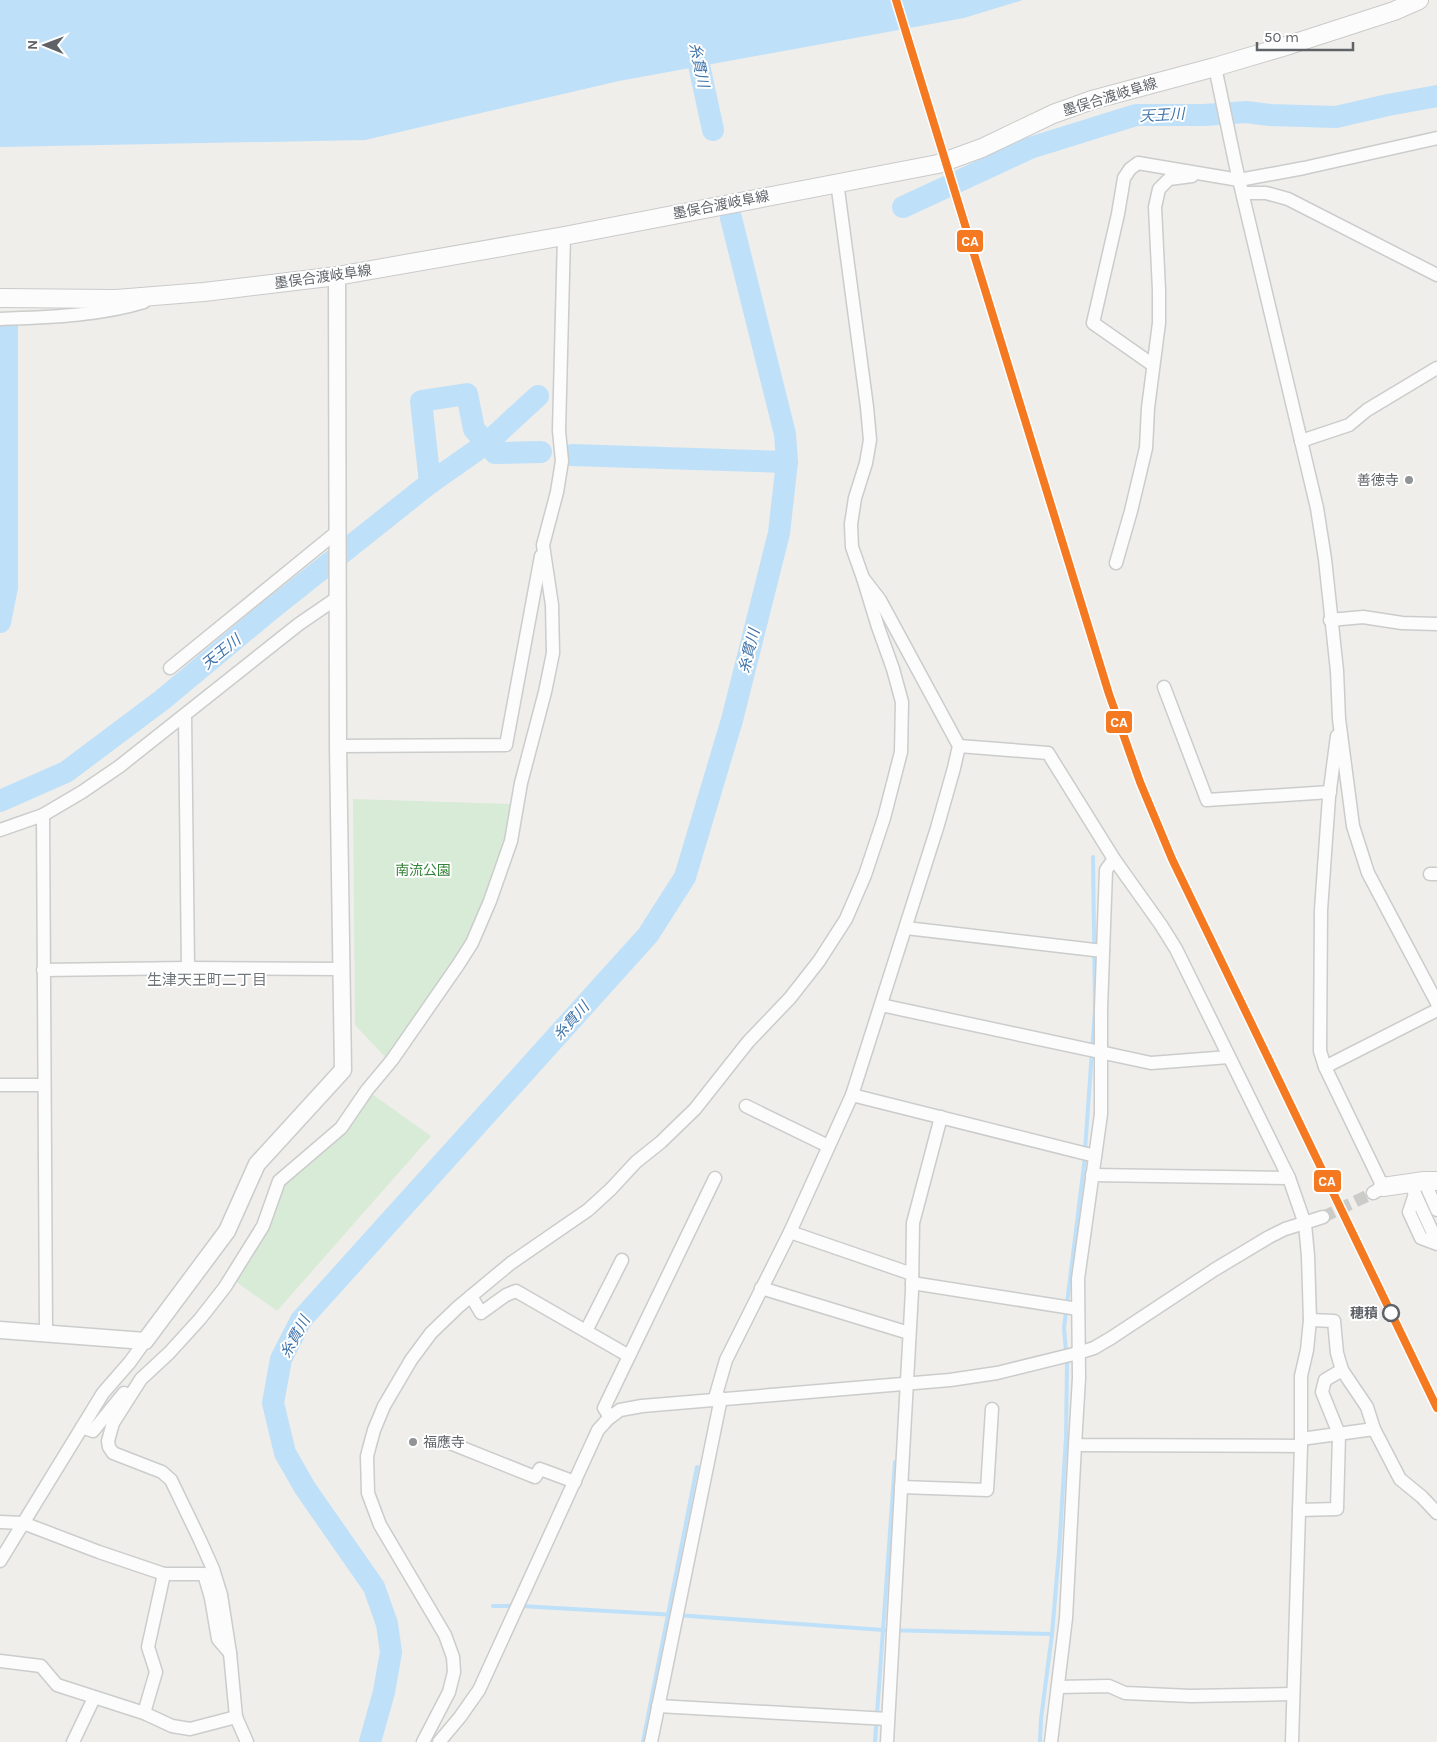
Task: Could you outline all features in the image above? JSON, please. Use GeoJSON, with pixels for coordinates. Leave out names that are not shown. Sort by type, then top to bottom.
{"type":"FeatureCollection","features":[{"type":"Feature","properties":{"kind":"main road","name":"墨俣合渡岐阜線"},"geometry":{"type":"LineString","coordinates":[[0,298],[116,299],[204,292],[337,276],[564,236],[938,164],[982,148],[1053,114],[1092,100],[1215,70],[1394,11],[1419,0]]}},
{"type":"Feature","properties":{"kind":"main road"},"geometry":{"type":"LineString","coordinates":[[1378,1190],[1421,1185]]}},
{"type":"Feature","properties":{"kind":"street"},"geometry":{"type":"LineString","coordinates":[[1215,70],[1239,180],[1317,508],[1325,559],[1330,620],[1337,671],[1339,718],[1354,826],[1368,873],[1437,1003]]}},
{"type":"Feature","properties":{"kind":"street"},"geometry":{"type":"LineString","coordinates":[[1153,365],[1093,323],[1118,214],[1124,178],[1130,169],[1138,163],[1239,180],[1304,168],[1437,138]]}},
{"type":"Feature","properties":{"kind":"street"},"geometry":{"type":"LineString","coordinates":[[1116,563],[1146,448],[1148,408],[1159,323],[1155,207],[1159,189],[1169,179],[1202,174]]}},
{"type":"Feature","properties":{"kind":"street"},"geometry":{"type":"LineString","coordinates":[[423,1742],[449,1692],[454,1672],[453,1657],[445,1635],[380,1525],[368,1494],[366,1456],[384,1406],[411,1360],[431,1333],[511,1262],[588,1210],[611,1189],[636,1162],[661,1142],[695,1108],[748,1042],[790,998],[819,961],[846,919],[868,867],[884,818],[901,752],[902,702],[893,669],[852,547],[851,524],[855,498],[866,463],[870,440],[868,407],[837,182]]}},
{"type":"Feature","properties":{"kind":"street"},"geometry":{"type":"LineString","coordinates":[[1243,193],[1266,193],[1288,199],[1437,275]]}},
{"type":"Feature","properties":{"kind":"street"},"geometry":{"type":"LineString","coordinates":[[338,746],[506,745],[543,545],[557,492],[562,461],[558,431],[564,236]]}},
{"type":"Feature","properties":{"kind":"street"},"geometry":{"type":"LineString","coordinates":[[0,1561],[103,1393],[145,1341],[227,1231],[257,1164],[343,1070],[338,746],[337,276]]}},
{"type":"Feature","properties":{"kind":"street"},"geometry":{"type":"LineString","coordinates":[[0,319],[54,317],[124,308],[163,295]]}},
{"type":"Feature","properties":{"kind":"street"},"geometry":{"type":"LineString","coordinates":[[1301,441],[1349,424],[1367,410],[1437,368]]}},
{"type":"Feature","properties":{"kind":"street"},"geometry":{"type":"LineString","coordinates":[[170,668],[338,538]]}},
{"type":"Feature","properties":{"kind":"street"},"geometry":{"type":"LineString","coordinates":[[82,1427],[92,1431],[128,1389],[141,1379],[188,1332],[226,1287],[263,1226],[279,1181],[341,1128],[367,1090],[392,1060],[446,985],[472,943],[494,892],[511,841],[522,783],[553,653],[552,605],[543,545]]}},
{"type":"Feature","properties":{"kind":"street"},"geometry":{"type":"LineString","coordinates":[[651,1742],[726,1360],[790,1232],[852,1095],[906,928],[954,768],[958,746],[880,600],[863,578]]}},
{"type":"Feature","properties":{"kind":"street"},"geometry":{"type":"LineString","coordinates":[[0,830],[43,815],[82,792],[120,766],[337,594]]}},
{"type":"Feature","properties":{"kind":"street"},"geometry":{"type":"LineString","coordinates":[[1330,620],[1363,617],[1402,623],[1437,624]]}},
{"type":"Feature","properties":{"kind":"street"},"geometry":{"type":"LineString","coordinates":[[1164,687],[1207,800],[1330,792]]}},
{"type":"Feature","properties":{"kind":"street"},"geometry":{"type":"LineString","coordinates":[[185,715],[188,968]]}},
{"type":"Feature","properties":{"kind":"street"},"geometry":{"type":"LineString","coordinates":[[1339,718],[1330,792],[1321,910],[1320,1051],[1325,1067],[1378,1190]]}},
{"type":"Feature","properties":{"kind":"street"},"geometry":{"type":"LineString","coordinates":[[958,746],[1048,753],[1114,859],[1176,949],[1289,1178],[1305,1224],[1310,1320],[1308,1350],[1301,1376],[1301,1442],[1292,1742]]}},
{"type":"Feature","properties":{"kind":"street"},"geometry":{"type":"LineString","coordinates":[[43,815],[46,1333]]}},
{"type":"Feature","properties":{"kind":"street"},"geometry":{"type":"LineString","coordinates":[[1051,1742],[1066,1618],[1079,1378],[1079,1271],[1102,1114],[1101,1052],[1106,870],[1114,859]]}},
{"type":"Feature","properties":{"kind":"street"},"geometry":{"type":"LineString","coordinates":[[906,928],[1103,951]]}},
{"type":"Feature","properties":{"kind":"street"},"geometry":{"type":"LineString","coordinates":[[43,970],[188,968],[341,970]]}},
{"type":"Feature","properties":{"kind":"street"},"geometry":{"type":"LineString","coordinates":[[881,1004],[1151,1063],[1229,1057]]}},
{"type":"Feature","properties":{"kind":"street"},"geometry":{"type":"LineString","coordinates":[[1325,1067],[1437,1010]]}},
{"type":"Feature","properties":{"kind":"street"},"geometry":{"type":"LineString","coordinates":[[0,1085],[44,1085]]}},
{"type":"Feature","properties":{"kind":"street"},"geometry":{"type":"LineString","coordinates":[[852,1095],[1095,1156]]}},
{"type":"Feature","properties":{"kind":"street"},"geometry":{"type":"LineString","coordinates":[[746,1106],[828,1146]]}},
{"type":"Feature","properties":{"kind":"street"},"geometry":{"type":"LineString","coordinates":[[887,1742],[912,1279],[913,1223],[941,1117]]}},
{"type":"Feature","properties":{"kind":"street"},"geometry":{"type":"LineString","coordinates":[[1092,1175],[1289,1178]]}},
{"type":"Feature","properties":{"kind":"street"},"geometry":{"type":"LineString","coordinates":[[610,1417],[604,1408],[715,1178]]}},
{"type":"Feature","properties":{"kind":"street"},"geometry":{"type":"LineString","coordinates":[[1421,1185],[1437,1210]]}},
{"type":"Feature","properties":{"kind":"street"},"geometry":{"type":"LineString","coordinates":[[1421,1185],[1437,1243]]}},
{"type":"Feature","properties":{"kind":"street"},"geometry":{"type":"LineString","coordinates":[[439,1742],[479,1690],[598,1430],[610,1417],[620,1410],[718,1398],[950,1380],[997,1373],[1078,1353],[1094,1348],[1111,1338],[1268,1237],[1285,1229],[1322,1217]]}},
{"type":"Feature","properties":{"kind":"street"},"geometry":{"type":"LineString","coordinates":[[790,1232],[912,1279],[1078,1309]]}},
{"type":"Feature","properties":{"kind":"street"},"geometry":{"type":"LineString","coordinates":[[586,1331],[622,1260]]}},
{"type":"Feature","properties":{"kind":"street"},"geometry":{"type":"LineString","coordinates":[[761,1288],[909,1333]]}},
{"type":"Feature","properties":{"kind":"street"},"geometry":{"type":"LineString","coordinates":[[471,1296],[481,1313],[516,1290],[629,1356]]}},
{"type":"Feature","properties":{"kind":"street"},"geometry":{"type":"LineString","coordinates":[[1310,1320],[1334,1320],[1342,1370],[1367,1407],[1374,1429],[1400,1479],[1437,1512]]}},
{"type":"Feature","properties":{"kind":"street"},"geometry":{"type":"LineString","coordinates":[[0,1330],[145,1341]]}},
{"type":"Feature","properties":{"kind":"street"},"geometry":{"type":"LineString","coordinates":[[1299,1510],[1337,1509],[1339,1434],[1322,1392],[1325,1380],[1342,1370]]}},
{"type":"Feature","properties":{"kind":"street"},"geometry":{"type":"LineString","coordinates":[[141,1379],[113,1423],[108,1441],[109,1447],[113,1453],[162,1472],[171,1480],[213,1569],[221,1594],[230,1653],[236,1718],[247,1742]]}},
{"type":"Feature","properties":{"kind":"street"},"geometry":{"type":"LineString","coordinates":[[901,1486],[987,1490],[992,1409]]}},
{"type":"Feature","properties":{"kind":"street"},"geometry":{"type":"LineString","coordinates":[[1075,1445],[1301,1442],[1374,1429]]}},
{"type":"Feature","properties":{"kind":"street"},"geometry":{"type":"LineString","coordinates":[[450,1443],[534,1477],[540,1469],[575,1482]]}},
{"type":"Feature","properties":{"kind":"street"},"geometry":{"type":"LineString","coordinates":[[0,1522],[22,1523],[164,1574],[204,1574],[211,1598],[218,1639],[230,1653]]}},
{"type":"Feature","properties":{"kind":"street"},"geometry":{"type":"LineString","coordinates":[[144,1713],[156,1672],[148,1647],[164,1574]]}},
{"type":"Feature","properties":{"kind":"street"},"geometry":{"type":"LineString","coordinates":[[0,1661],[41,1666],[57,1685],[144,1713],[172,1726],[190,1729],[236,1718]]}},
{"type":"Feature","properties":{"kind":"street"},"geometry":{"type":"LineString","coordinates":[[1058,1688],[1109,1686],[1126,1693],[1191,1696],[1293,1694]]}},
{"type":"Feature","properties":{"kind":"street"},"geometry":{"type":"LineString","coordinates":[[73,1742],[94,1698]]}},
{"type":"Feature","properties":{"kind":"street"},"geometry":{"type":"LineString","coordinates":[[658,1706],[888,1718]]}},
{"type":"Feature","properties":{"kind":"green space","name":"南流公園"},"geometry":{"type":"Polygon","coordinates":[[[353,799],[512,804],[506,846],[469,937],[436,993],[387,1059],[355,1025],[353,799]]]}},
{"type":"Feature","properties":{"kind":"green space"},"geometry":{"type":"Polygon","coordinates":[[[372,1094],[431,1136],[277,1311],[235,1281],[251,1260],[267,1229],[279,1189],[347,1128],[372,1094]]]}},
{"type":"Feature","properties":{"kind":"water"},"geometry":{"type":"Polygon","coordinates":[[[0,0],[1023,0],[964,18],[619,81],[365,140],[0,147],[0,0]]]}},
{"type":"Feature","properties":{"kind":"waterway","name":"糸貫川"},"geometry":{"type":"LineString","coordinates":[[685,0],[713,130]]}},
{"type":"Feature","properties":{"kind":"waterway","name":"天王川"},"geometry":{"type":"LineString","coordinates":[[903,207],[1030,148],[1136,115],[1204,115],[1246,112],[1270,115],[1336,117],[1437,96]]}},
{"type":"Feature","properties":{"kind":"waterway","name":"糸貫川"},"geometry":{"type":"LineString","coordinates":[[370,1742],[384,1692],[391,1652],[387,1624],[374,1587],[305,1488],[285,1453],[273,1403],[281,1359],[301,1320],[648,935],[685,877],[732,720],[779,533],[787,462],[785,434],[731,218]]}},
{"type":"Feature","properties":{"kind":"waterway","name":"天王川"},"geometry":{"type":"LineString","coordinates":[[0,622],[7,587],[7,326]]}},
{"type":"Feature","properties":{"kind":"waterway","name":"天王川"},"geometry":{"type":"LineString","coordinates":[[430,483],[421,401],[467,394],[474,429],[495,453],[541,452]]}},
{"type":"Feature","properties":{"kind":"waterway","name":"天王川"},"geometry":{"type":"LineString","coordinates":[[0,801],[66,772],[162,700],[269,611],[430,483],[487,443],[538,396]]}},
{"type":"Feature","properties":{"kind":"waterway"},"geometry":{"type":"LineString","coordinates":[[572,455],[787,462]]}},
{"type":"Feature","properties":{"kind":"waterway"},"geometry":{"type":"LineString","coordinates":[[1085,1150],[1095,1009],[1093,857]]}},
{"type":"Feature","properties":{"kind":"waterway"},"geometry":{"type":"LineString","coordinates":[[1040,1742],[1041,1719],[1052,1634],[1066,1438],[1067,1363],[1064,1328],[1085,1157]]}},
{"type":"Feature","properties":{"kind":"waterway"},"geometry":{"type":"LineString","coordinates":[[875,1742],[895,1462]]}},
{"type":"Feature","properties":{"kind":"waterway"},"geometry":{"type":"LineString","coordinates":[[643,1742],[697,1467]]}},
{"type":"Feature","properties":{"kind":"waterway"},"geometry":{"type":"LineString","coordinates":[[493,1606],[514,1606]]}},
{"type":"Feature","properties":{"kind":"waterway"},"geometry":{"type":"LineString","coordinates":[[521,1606],[883,1630],[1052,1634]]}},
{"type":"Feature","properties":{"kind":"tunnel"},"geometry":{"type":"LineString","coordinates":[[1323,1217],[1373,1193]]}},
{"type":"Feature","properties":{"kind":"transit line","name":"CA"},"geometry":{"type":"LineString","coordinates":[[896,0],[1109,694],[1140,782],[1172,859],[1437,1408]]}},
{"type":"Feature","properties":{"kind":"place","name":"善徳寺"},"geometry":{"type":"Point","coordinates":[1409,480]}},
{"type":"Feature","properties":{"kind":"place","name":"穂積"},"geometry":{"type":"Point","coordinates":[1391,1313]}},
{"type":"Feature","properties":{"kind":"place","name":"福應寺"},"geometry":{"type":"Point","coordinates":[413,1442]}},
{"type":"Feature","properties":{"kind":"district","name":"生津天王町二丁目"},"geometry":{"type":"Point","coordinates":[207,980]}}]}
